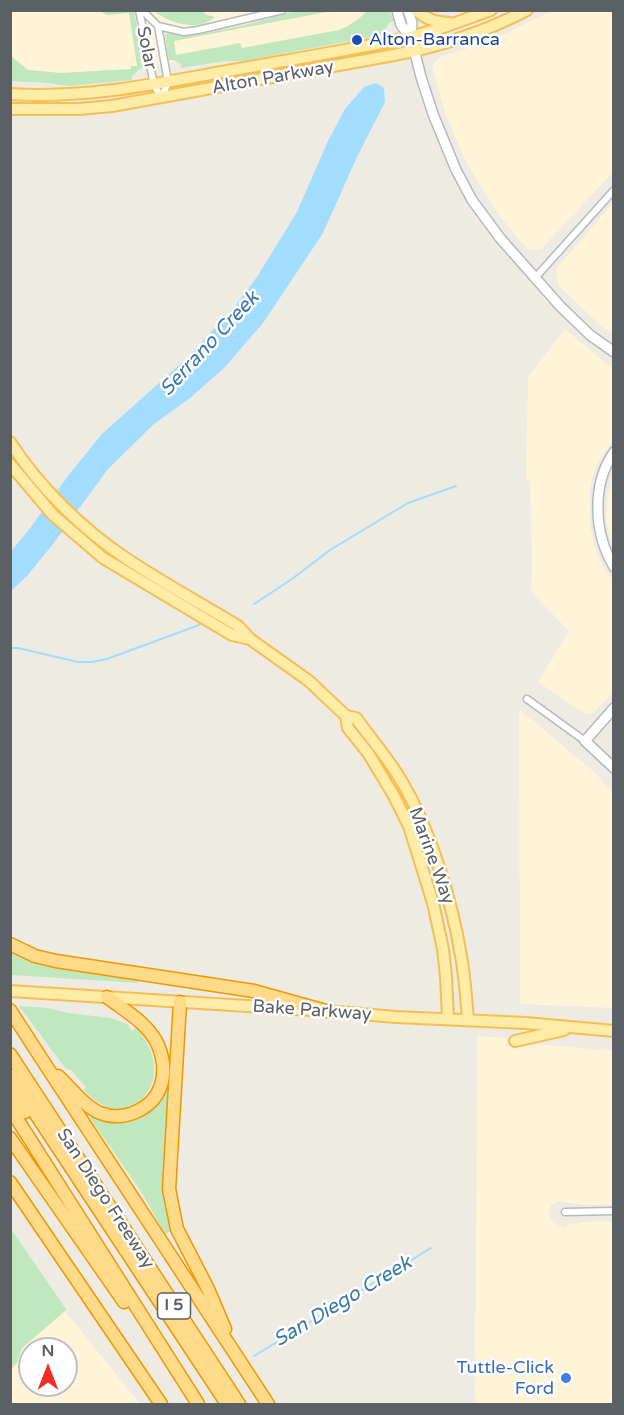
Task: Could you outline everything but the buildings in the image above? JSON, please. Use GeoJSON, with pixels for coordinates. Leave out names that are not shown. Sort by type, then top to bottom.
{"type":"FeatureCollection","features":[{"type":"Feature","properties":{"kind":"highway"},"geometry":{"type":"LineString","coordinates":[[10,944],[35,956],[56,961],[254,991],[326,1011]]}},
{"type":"Feature","properties":{"kind":"highway"},"geometry":{"type":"LineString","coordinates":[[43,1061],[88,1105],[102,1113],[125,1116],[142,1109],[150,1102],[160,1087],[162,1078],[162,1059],[157,1042],[146,1027],[108,997]]}},
{"type":"Feature","properties":{"kind":"highway"},"geometry":{"type":"LineString","coordinates":[[180,1002],[169,1189],[177,1229],[208,1289],[238,1358]]}},
{"type":"Feature","properties":{"kind":"highway"},"geometry":{"type":"LineString","coordinates":[[10,1010],[268,1404]]}},
{"type":"Feature","properties":{"kind":"highway","name":"San Diego Freeway"},"geometry":{"type":"LineString","coordinates":[[10,1054],[239,1404]]}},
{"type":"Feature","properties":{"kind":"highway"},"geometry":{"type":"LineString","coordinates":[[10,1075],[226,1404]]}},
{"type":"Feature","properties":{"kind":"highway"},"geometry":{"type":"LineString","coordinates":[[10,1090],[221,1404]]}},
{"type":"Feature","properties":{"kind":"highway"},"geometry":{"type":"LineString","coordinates":[[10,1108],[196,1404]]}},
{"type":"Feature","properties":{"kind":"highway","name":"I 5"},"geometry":{"type":"LineString","coordinates":[[10,1138],[196,1404]]}},
{"type":"Feature","properties":{"kind":"highway"},"geometry":{"type":"LineString","coordinates":[[10,1182],[161,1404]]}},
{"type":"Feature","properties":{"kind":"highway"},"geometry":{"type":"LineString","coordinates":[[10,1192],[37,1221]]}},
{"type":"Feature","properties":{"kind":"main road"},"geometry":{"type":"LineString","coordinates":[[397,10],[401,25],[411,37]]}},
{"type":"Feature","properties":{"kind":"main road"},"geometry":{"type":"LineString","coordinates":[[408,10],[412,23],[411,37],[421,77],[434,114],[472,200],[500,238],[570,316],[614,352]]}},
{"type":"Feature","properties":{"kind":"main road"},"geometry":{"type":"LineString","coordinates":[[416,10],[426,19],[434,22],[457,23]]}},
{"type":"Feature","properties":{"kind":"main road","name":"Alton Parkway"},"geometry":{"type":"LineString","coordinates":[[10,94],[46,96],[82,94],[154,85],[411,37],[491,10]]}},
{"type":"Feature","properties":{"kind":"main road","name":"Alton Parkway"},"geometry":{"type":"LineString","coordinates":[[10,109],[79,109],[112,106],[415,51],[473,35],[527,10]]}},
{"type":"Feature","properties":{"kind":"main road","name":"Marine Way"},"geometry":{"type":"LineString","coordinates":[[10,442],[49,492],[89,530],[127,560],[238,626],[250,639],[309,681],[345,716],[348,728],[386,781],[409,826],[433,903],[446,976],[448,1018]]}},
{"type":"Feature","properties":{"kind":"main road"},"geometry":{"type":"LineString","coordinates":[[614,452],[602,473],[598,505],[603,544],[614,567]]}},
{"type":"Feature","properties":{"kind":"main road","name":"Marine Way"},"geometry":{"type":"LineString","coordinates":[[10,464],[53,515],[104,558],[232,635],[250,639]]}},
{"type":"Feature","properties":{"kind":"main road"},"geometry":{"type":"LineString","coordinates":[[614,708],[585,741],[614,768]]}},
{"type":"Feature","properties":{"kind":"main road","name":"Marine Way"},"geometry":{"type":"LineString","coordinates":[[345,716],[356,718],[390,765],[401,781],[423,826],[455,926],[461,956],[468,1020]]}},
{"type":"Feature","properties":{"kind":"main road","name":"Bake Parkway"},"geometry":{"type":"LineString","coordinates":[[10,991],[396,1017],[448,1018],[614,1031]]}},
{"type":"Feature","properties":{"kind":"main road"},"geometry":{"type":"LineString","coordinates":[[515,1041],[578,1027]]}},
{"type":"Feature","properties":{"kind":"street"},"geometry":{"type":"LineString","coordinates":[[141,10],[158,26],[184,32],[283,10]]}},
{"type":"Feature","properties":{"kind":"street","name":"Solar"},"geometry":{"type":"LineString","coordinates":[[141,10],[154,85],[161,97]]}},
{"type":"Feature","properties":{"kind":"street","name":"Solar"},"geometry":{"type":"LineString","coordinates":[[158,26],[168,82]]}},
{"type":"Feature","properties":{"kind":"street"},"geometry":{"type":"LineString","coordinates":[[148,56],[163,53]]}},
{"type":"Feature","properties":{"kind":"street"},"geometry":{"type":"LineString","coordinates":[[161,97],[168,82]]}},
{"type":"Feature","properties":{"kind":"street"},"geometry":{"type":"LineString","coordinates":[[535,278],[614,190]]}},
{"type":"Feature","properties":{"kind":"street"},"geometry":{"type":"LineString","coordinates":[[527,699],[585,741]]}},
{"type":"Feature","properties":{"kind":"street"},"geometry":{"type":"LineString","coordinates":[[565,1212],[614,1211]]}},
{"type":"Feature","properties":{"kind":"shaded area"},"geometry":{"type":"Polygon","coordinates":[[[553,10],[613,11],[613,172],[541,249],[528,250],[499,215],[467,164],[446,116],[433,64],[440,57],[493,40],[553,10]]]}},
{"type":"Feature","properties":{"kind":"shaded area"},"geometry":{"type":"Polygon","coordinates":[[[10,11],[374,11],[348,36],[131,69],[61,73],[11,69],[10,11]]]}},
{"type":"Feature","properties":{"kind":"shaded area"},"geometry":{"type":"Polygon","coordinates":[[[613,203],[613,334],[601,326],[559,286],[556,269],[613,203]]]}},
{"type":"Feature","properties":{"kind":"shaded area"},"geometry":{"type":"Polygon","coordinates":[[[565,329],[613,369],[613,440],[594,471],[590,488],[590,524],[594,545],[605,570],[613,580],[613,692],[594,713],[585,714],[538,682],[569,631],[531,589],[530,481],[526,480],[528,377],[565,329]]]}},
{"type":"Feature","properties":{"kind":"shaded area"},"geometry":{"type":"Polygon","coordinates":[[[613,469],[613,548],[606,519],[613,469]]]}},
{"type":"Feature","properties":{"kind":"shaded area"},"geometry":{"type":"Polygon","coordinates":[[[519,709],[594,772],[613,793],[613,1008],[520,1004],[519,709]]]}},
{"type":"Feature","properties":{"kind":"shaded area"},"geometry":{"type":"Polygon","coordinates":[[[477,1036],[506,1038],[506,1046],[546,1045],[613,1051],[613,1205],[582,1205],[559,1201],[550,1206],[549,1215],[552,1222],[564,1228],[583,1222],[613,1221],[613,1404],[475,1404],[477,1036]]]}},
{"type":"Feature","properties":{"kind":"shaded area"},"geometry":{"type":"Polygon","coordinates":[[[65,1311],[140,1404],[11,1404],[11,1369],[18,1360],[18,1397],[78,1397],[78,1337],[35,1337],[65,1311]]]}},
{"type":"Feature","properties":{"kind":"green space"},"geometry":{"type":"Polygon","coordinates":[[[299,10],[332,11],[174,41],[176,55],[240,43],[242,48],[339,30],[354,22],[367,11],[390,11],[394,22],[390,22],[385,30],[387,33],[378,36],[242,61],[225,61],[181,68],[181,64],[169,60],[166,34],[191,36],[299,10]]]}},
{"type":"Feature","properties":{"kind":"green space"},"geometry":{"type":"Polygon","coordinates":[[[100,11],[134,11],[145,67],[132,76],[132,80],[68,86],[11,81],[11,56],[28,70],[61,73],[131,69],[131,66],[137,66],[129,13],[107,15],[100,11]]]}},
{"type":"Feature","properties":{"kind":"green space"},"geometry":{"type":"Polygon","coordinates":[[[154,11],[202,11],[215,17],[208,22],[193,25],[176,23],[154,11]]]}},
{"type":"Feature","properties":{"kind":"green space"},"geometry":{"type":"Polygon","coordinates":[[[10,950],[138,978],[138,983],[11,975],[10,950]]]}},
{"type":"Feature","properties":{"kind":"green space"},"geometry":{"type":"Polygon","coordinates":[[[19,1006],[111,1018],[129,1025],[133,1031],[136,1028],[149,1048],[154,1067],[152,1084],[144,1097],[132,1106],[117,1109],[100,1104],[84,1090],[86,1087],[71,1070],[66,1069],[19,1006]]]}},
{"type":"Feature","properties":{"kind":"green space"},"geometry":{"type":"Polygon","coordinates":[[[164,1088],[169,1088],[164,1142],[164,1177],[172,1230],[165,1235],[141,1191],[90,1118],[93,1115],[121,1120],[135,1119],[149,1109],[164,1088]]]}},
{"type":"Feature","properties":{"kind":"green space"},"geometry":{"type":"Polygon","coordinates":[[[11,1229],[66,1309],[35,1337],[18,1337],[18,1360],[11,1369],[11,1229]]]}},
{"type":"Feature","properties":{"kind":"water","name":"Serrano Creek"},"geometry":{"type":"Polygon","coordinates":[[[376,83],[384,88],[385,102],[356,159],[323,233],[263,323],[224,368],[190,398],[154,424],[108,469],[53,544],[27,576],[11,591],[11,551],[102,434],[187,358],[236,305],[257,277],[297,212],[328,141],[345,109],[364,87],[376,83]]]}},
{"type":"Feature","properties":{"kind":"waterway"},"geometry":{"type":"LineString","coordinates":[[254,604],[330,550],[408,503],[456,486]]}},
{"type":"Feature","properties":{"kind":"waterway"},"geometry":{"type":"LineString","coordinates":[[10,648],[78,662],[92,662],[107,659],[199,625]]}},
{"type":"Feature","properties":{"kind":"waterway","name":"San Diego Creek"},"geometry":{"type":"LineString","coordinates":[[254,1356],[431,1248]]}},
{"type":"Feature","properties":{"kind":"place","name":"Alton-Barranca"},"geometry":{"type":"Point","coordinates":[357,40]}},
{"type":"Feature","properties":{"kind":"place","name":"Tuttle-Click Ford"},"geometry":{"type":"Point","coordinates":[566,1378]}}]}
